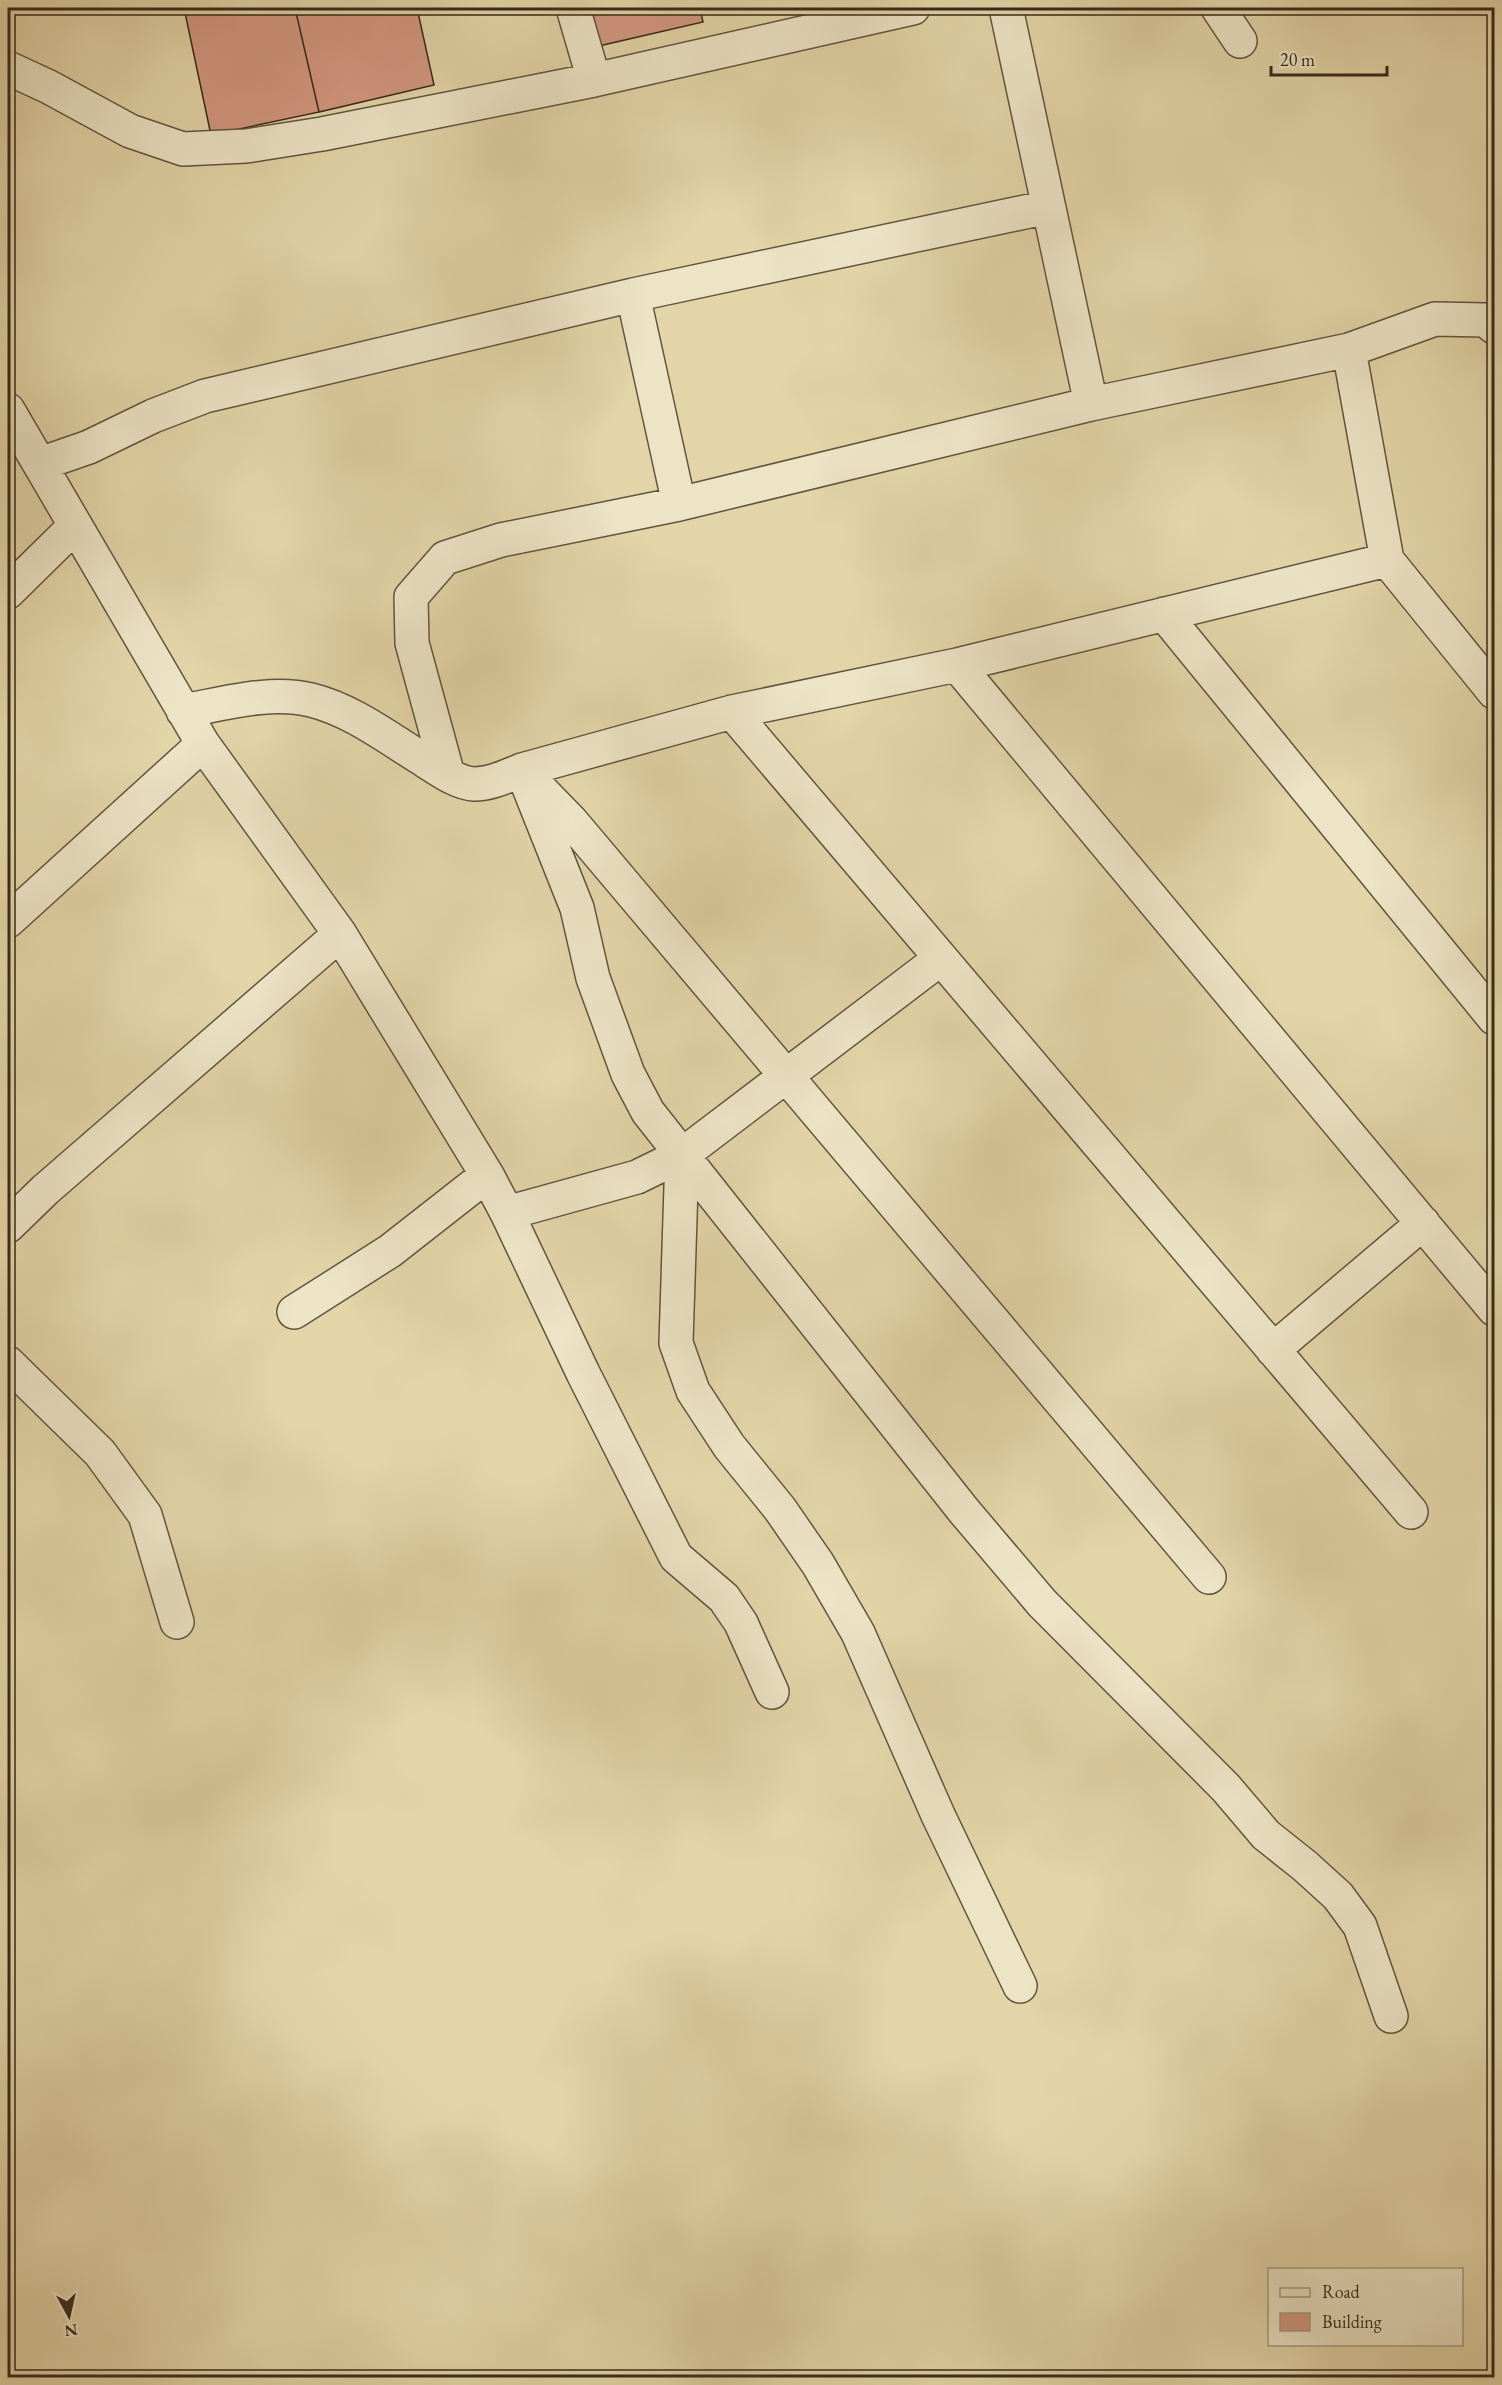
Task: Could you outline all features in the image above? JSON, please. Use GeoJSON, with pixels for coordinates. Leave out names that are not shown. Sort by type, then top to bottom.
{"type":"FeatureCollection","features":[{"type":"Feature","properties":{"kind":"street"},"geometry":{"type":"LineString","coordinates":[[573,8],[594,80]]}},
{"type":"Feature","properties":{"kind":"street"},"geometry":{"type":"LineString","coordinates":[[8,68],[49,87],[130,131],[183,149],[246,146],[322,134],[594,80],[913,8]]}},
{"type":"Feature","properties":{"kind":"street"},"geometry":{"type":"LineString","coordinates":[[1006,8],[1091,404]]}},
{"type":"Feature","properties":{"kind":"street"},"geometry":{"type":"LineString","coordinates":[[1218,8],[1240,41]]}},
{"type":"Feature","properties":{"kind":"street"},"geometry":{"type":"LineString","coordinates":[[40,464],[89,447],[205,396],[633,295],[1048,207]]}},
{"type":"Feature","properties":{"kind":"street"},"geometry":{"type":"LineString","coordinates":[[633,295],[679,504]]}},
{"type":"Feature","properties":{"kind":"street"},"geometry":{"type":"LineString","coordinates":[[448,775],[412,643],[411,597],[445,558],[501,540],[679,504],[1091,404],[1349,350],[1435,319],[1485,320],[1494,327]]}},
{"type":"Feature","properties":{"kind":"street"},"geometry":{"type":"LineString","coordinates":[[1349,350],[1388,560],[1494,692]]}},
{"type":"Feature","properties":{"kind":"street"},"geometry":{"type":"LineString","coordinates":[[8,410],[74,527],[203,744],[340,934],[487,1175],[676,1557],[724,1598],[741,1623],[772,1692]]}},
{"type":"Feature","properties":{"kind":"street"},"geometry":{"type":"LineString","coordinates":[[8,592],[74,527]]}},
{"type":"Feature","properties":{"kind":"street"},"geometry":{"type":"LineString","coordinates":[[183,711],[254,699],[279,697],[308,699],[347,714],[448,775],[472,784],[494,781],[522,770],[732,712],[957,664],[1388,560]]}},
{"type":"Feature","properties":{"kind":"street"},"geometry":{"type":"LineString","coordinates":[[1164,614],[1494,1018]]}},
{"type":"Feature","properties":{"kind":"street"},"geometry":{"type":"LineString","coordinates":[[957,664],[1494,1309]]}},
{"type":"Feature","properties":{"kind":"street"},"geometry":{"type":"LineString","coordinates":[[732,712],[1411,1512]]}},
{"type":"Feature","properties":{"kind":"street"},"geometry":{"type":"LineString","coordinates":[[8,921],[203,744]]}},
{"type":"Feature","properties":{"kind":"street"},"geometry":{"type":"LineString","coordinates":[[522,770],[571,821],[1209,1577]]}},
{"type":"Feature","properties":{"kind":"street"},"geometry":{"type":"LineString","coordinates":[[522,770],[577,908],[593,978],[628,1074],[648,1112],[964,1511],[1042,1603],[1226,1788],[1266,1835],[1338,1896],[1360,1926],[1392,2016]]}},
{"type":"Feature","properties":{"kind":"street"},"geometry":{"type":"LineString","coordinates":[[8,1226],[45,1190],[340,934]]}},
{"type":"Feature","properties":{"kind":"street"},"geometry":{"type":"LineString","coordinates":[[507,1214],[637,1177],[682,1155],[940,959]]}},
{"type":"Feature","properties":{"kind":"street"},"geometry":{"type":"LineString","coordinates":[[682,1155],[676,1343],[693,1391],[729,1446],[780,1509],[818,1564],[858,1633],[938,1815],[1020,1986]]}},
{"type":"Feature","properties":{"kind":"street"},"geometry":{"type":"LineString","coordinates":[[294,1312],[390,1251],[487,1175]]}},
{"type":"Feature","properties":{"kind":"street"},"geometry":{"type":"LineString","coordinates":[[1273,1350],[1423,1224]]}},
{"type":"Feature","properties":{"kind":"street"},"geometry":{"type":"LineString","coordinates":[[8,1363],[100,1453],[145,1515],[177,1622]]}},
{"type":"Feature","properties":{"kind":"building"},"geometry":{"type":"Polygon","coordinates":[[[184,8],[295,8],[319,112],[211,135],[184,8]]]}},
{"type":"Feature","properties":{"kind":"building"},"geometry":{"type":"Polygon","coordinates":[[[295,8],[417,8],[434,85],[319,112],[295,8]]]}},
{"type":"Feature","properties":{"kind":"building"},"geometry":{"type":"Polygon","coordinates":[[[580,8],[700,8],[703,22],[590,48],[580,8]]]}}]}
